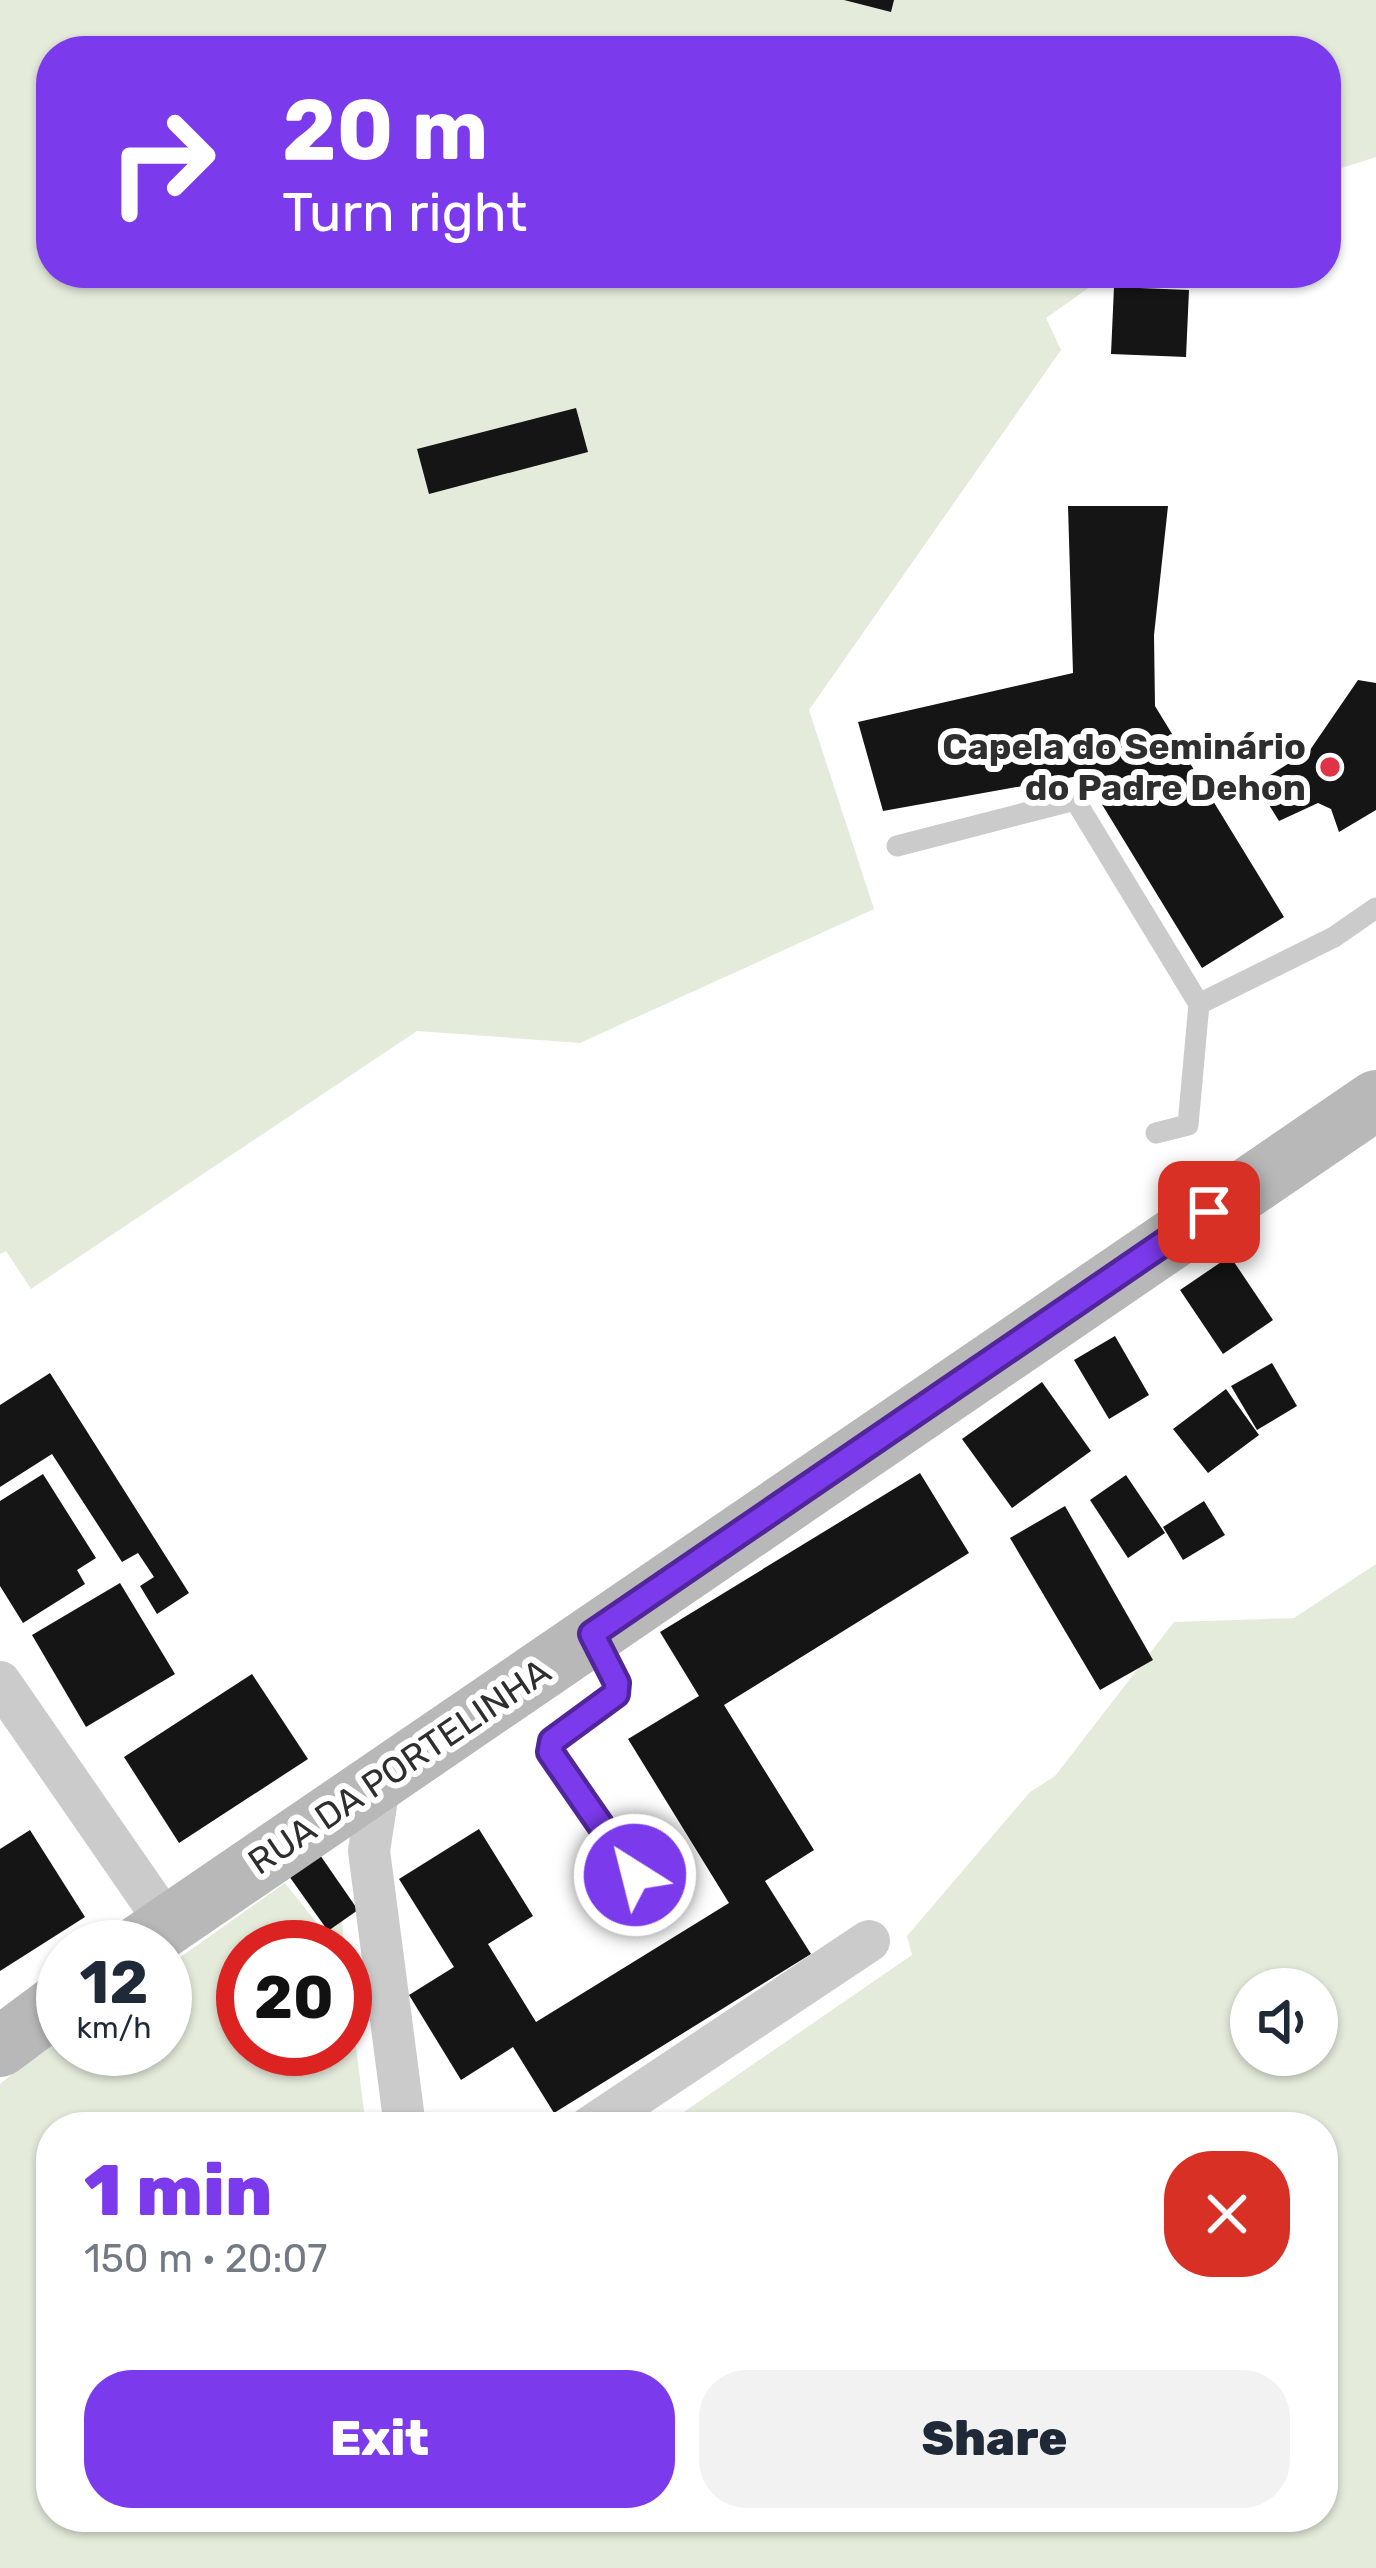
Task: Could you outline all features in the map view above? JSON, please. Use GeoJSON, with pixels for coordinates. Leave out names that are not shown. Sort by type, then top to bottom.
{"type":"FeatureCollection","features":[{"type":"Feature","properties":{"kind":"street","name":"RUA DA PORTELINHA"},"geometry":{"type":"LineString","coordinates":[[175,1920],[1376,1100]]}},
{"type":"Feature","properties":{"kind":"street"},"geometry":{"type":"LineString","coordinates":[[0,1682],[142,1920]]}},
{"type":"Feature","properties":{"kind":"street"},"geometry":{"type":"LineString","coordinates":[[380,1779],[369,1851],[403,2112]]}},
{"type":"Feature","properties":{"kind":"street"},"geometry":{"type":"LineString","coordinates":[[612,2112],[869,1941]]}},
{"type":"Feature","properties":{"kind":"street"},"geometry":{"type":"LineString","coordinates":[[0,2047],[36,2020]]}},
{"type":"Feature","properties":{"kind":"lane"},"geometry":{"type":"LineString","coordinates":[[897,846],[1075,800],[1199,1004],[1188,1125],[1156,1133]]}},
{"type":"Feature","properties":{"kind":"lane"},"geometry":{"type":"LineString","coordinates":[[1199,1004],[1334,937],[1376,908]]}},
{"type":"Feature","properties":{"kind":"lane"},"geometry":{"type":"LineString","coordinates":[[592,1634],[617,1683],[616,1694],[552,1741],[550,1752],[635,1875]]}},
{"type":"Feature","properties":{"kind":"green space"},"geometry":{"type":"Polygon","coordinates":[[[0,0],[1376,0],[1376,157],[1341,168],[1341,36],[36,36],[36,288],[1089,288],[1046,318],[1061,350],[809,710],[874,909],[580,1043],[417,1031],[31,1289],[6,1251],[0,1254],[0,0]]]}},
{"type":"Feature","properties":{"kind":"green space"},"geometry":{"type":"Polygon","coordinates":[[[1376,1564],[1376,2568],[0,2568],[0,2084],[36,2054],[36,2076],[192,2076],[192,1949],[216,1932],[216,2076],[360,2076],[364,2112],[36,2112],[36,2532],[1338,2532],[1338,2112],[684,2112],[912,1955],[907,1936],[1030,1792],[1055,1776],[1174,1622],[1294,1618],[1376,1564]]]}},
{"type":"Feature","properties":{"kind":"green space"},"geometry":{"type":"Polygon","coordinates":[[[285,1883],[314,1920],[233,1920],[285,1883]]]}},
{"type":"Feature","properties":{"kind":"building"},"geometry":{"type":"Polygon","coordinates":[[[844,0],[894,0],[891,12],[844,0]]]}},
{"type":"Feature","properties":{"kind":"building"},"geometry":{"type":"Polygon","coordinates":[[[1114,288],[1189,290],[1186,357],[1111,354],[1114,288]]]}},
{"type":"Feature","properties":{"kind":"building"},"geometry":{"type":"Polygon","coordinates":[[[576,408],[588,452],[429,494],[417,449],[576,408]]]}},
{"type":"Feature","properties":{"kind":"building"},"geometry":{"type":"Polygon","coordinates":[[[1068,506],[1168,506],[1154,635],[1155,706],[1284,917],[1202,968],[1084,775],[883,811],[858,722],[1073,673],[1068,506]]]}},
{"type":"Feature","properties":{"kind":"building","name":"Capela do Seminário do Padre Dehon"},"geometry":{"type":"Polygon","coordinates":[[[1358,680],[1376,683],[1376,810],[1339,832],[1331,809],[1318,803],[1279,821],[1256,784],[1310,750],[1358,680]]]}},
{"type":"Feature","properties":{"kind":"building"},"geometry":{"type":"Polygon","coordinates":[[[1230,1256],[1273,1320],[1223,1354],[1180,1290],[1230,1256]]]}},
{"type":"Feature","properties":{"kind":"building"},"geometry":{"type":"Polygon","coordinates":[[[1115,1336],[1149,1395],[1109,1419],[1074,1360],[1115,1336]]]}},
{"type":"Feature","properties":{"kind":"building"},"geometry":{"type":"Polygon","coordinates":[[[1272,1363],[1297,1406],[1257,1430],[1231,1386],[1272,1363]]]}},
{"type":"Feature","properties":{"kind":"building"},"geometry":{"type":"Polygon","coordinates":[[[50,1373],[189,1593],[157,1614],[140,1586],[154,1577],[138,1553],[122,1562],[52,1454],[0,1487],[0,1405],[50,1373]]]}},
{"type":"Feature","properties":{"kind":"building"},"geometry":{"type":"Polygon","coordinates":[[[1042,1382],[1091,1451],[1012,1508],[962,1439],[1042,1382]]]}},
{"type":"Feature","properties":{"kind":"building"},"geometry":{"type":"Polygon","coordinates":[[[1226,1389],[1259,1435],[1208,1473],[1173,1429],[1226,1389]]]}},
{"type":"Feature","properties":{"kind":"building"},"geometry":{"type":"Polygon","coordinates":[[[920,1473],[969,1553],[724,1705],[814,1850],[765,1881],[811,1954],[553,2112],[513,2047],[461,2080],[409,1995],[454,1967],[399,1879],[479,1829],[533,1916],[488,1944],[536,2022],[729,1903],[628,1739],[699,1696],[660,1632],[920,1473]]]}},
{"type":"Feature","properties":{"kind":"building"},"geometry":{"type":"Polygon","coordinates":[[[43,1474],[96,1558],[77,1570],[85,1584],[23,1623],[0,1586],[0,1501],[43,1474]]]}},
{"type":"Feature","properties":{"kind":"building"},"geometry":{"type":"Polygon","coordinates":[[[1126,1475],[1165,1533],[1128,1558],[1090,1500],[1126,1475]]]}},
{"type":"Feature","properties":{"kind":"building"},"geometry":{"type":"Polygon","coordinates":[[[1204,1501],[1225,1535],[1183,1560],[1163,1527],[1204,1501]]]}},
{"type":"Feature","properties":{"kind":"building"},"geometry":{"type":"Polygon","coordinates":[[[1065,1506],[1153,1660],[1100,1690],[1010,1538],[1065,1506]]]}},
{"type":"Feature","properties":{"kind":"building"},"geometry":{"type":"Polygon","coordinates":[[[120,1583],[175,1674],[86,1727],[32,1635],[120,1583]]]}},
{"type":"Feature","properties":{"kind":"building"},"geometry":{"type":"Polygon","coordinates":[[[252,1674],[308,1759],[179,1843],[124,1757],[252,1674]]]}},
{"type":"Feature","properties":{"kind":"building"},"geometry":{"type":"Polygon","coordinates":[[[30,1830],[85,1917],[36,1920],[36,1948],[0,1971],[0,1849],[30,1830]]]}},
{"type":"Feature","properties":{"kind":"building"},"geometry":{"type":"Polygon","coordinates":[[[320,1855],[358,1910],[344,1920],[320,1920],[289,1876],[320,1855]]]}},
{"type":"Feature","properties":{"kind":"place","name":"Capela do Seminário do Padre Dehon"},"geometry":{"type":"Point","coordinates":[1330,767]}},
{"type":"Feature","properties":{"kind":"route"},"geometry":{"type":"LineString","coordinates":[[635,1875],[550,1752],[552,1741],[616,1694],[617,1683],[592,1634],[1209,1212]]}}]}
